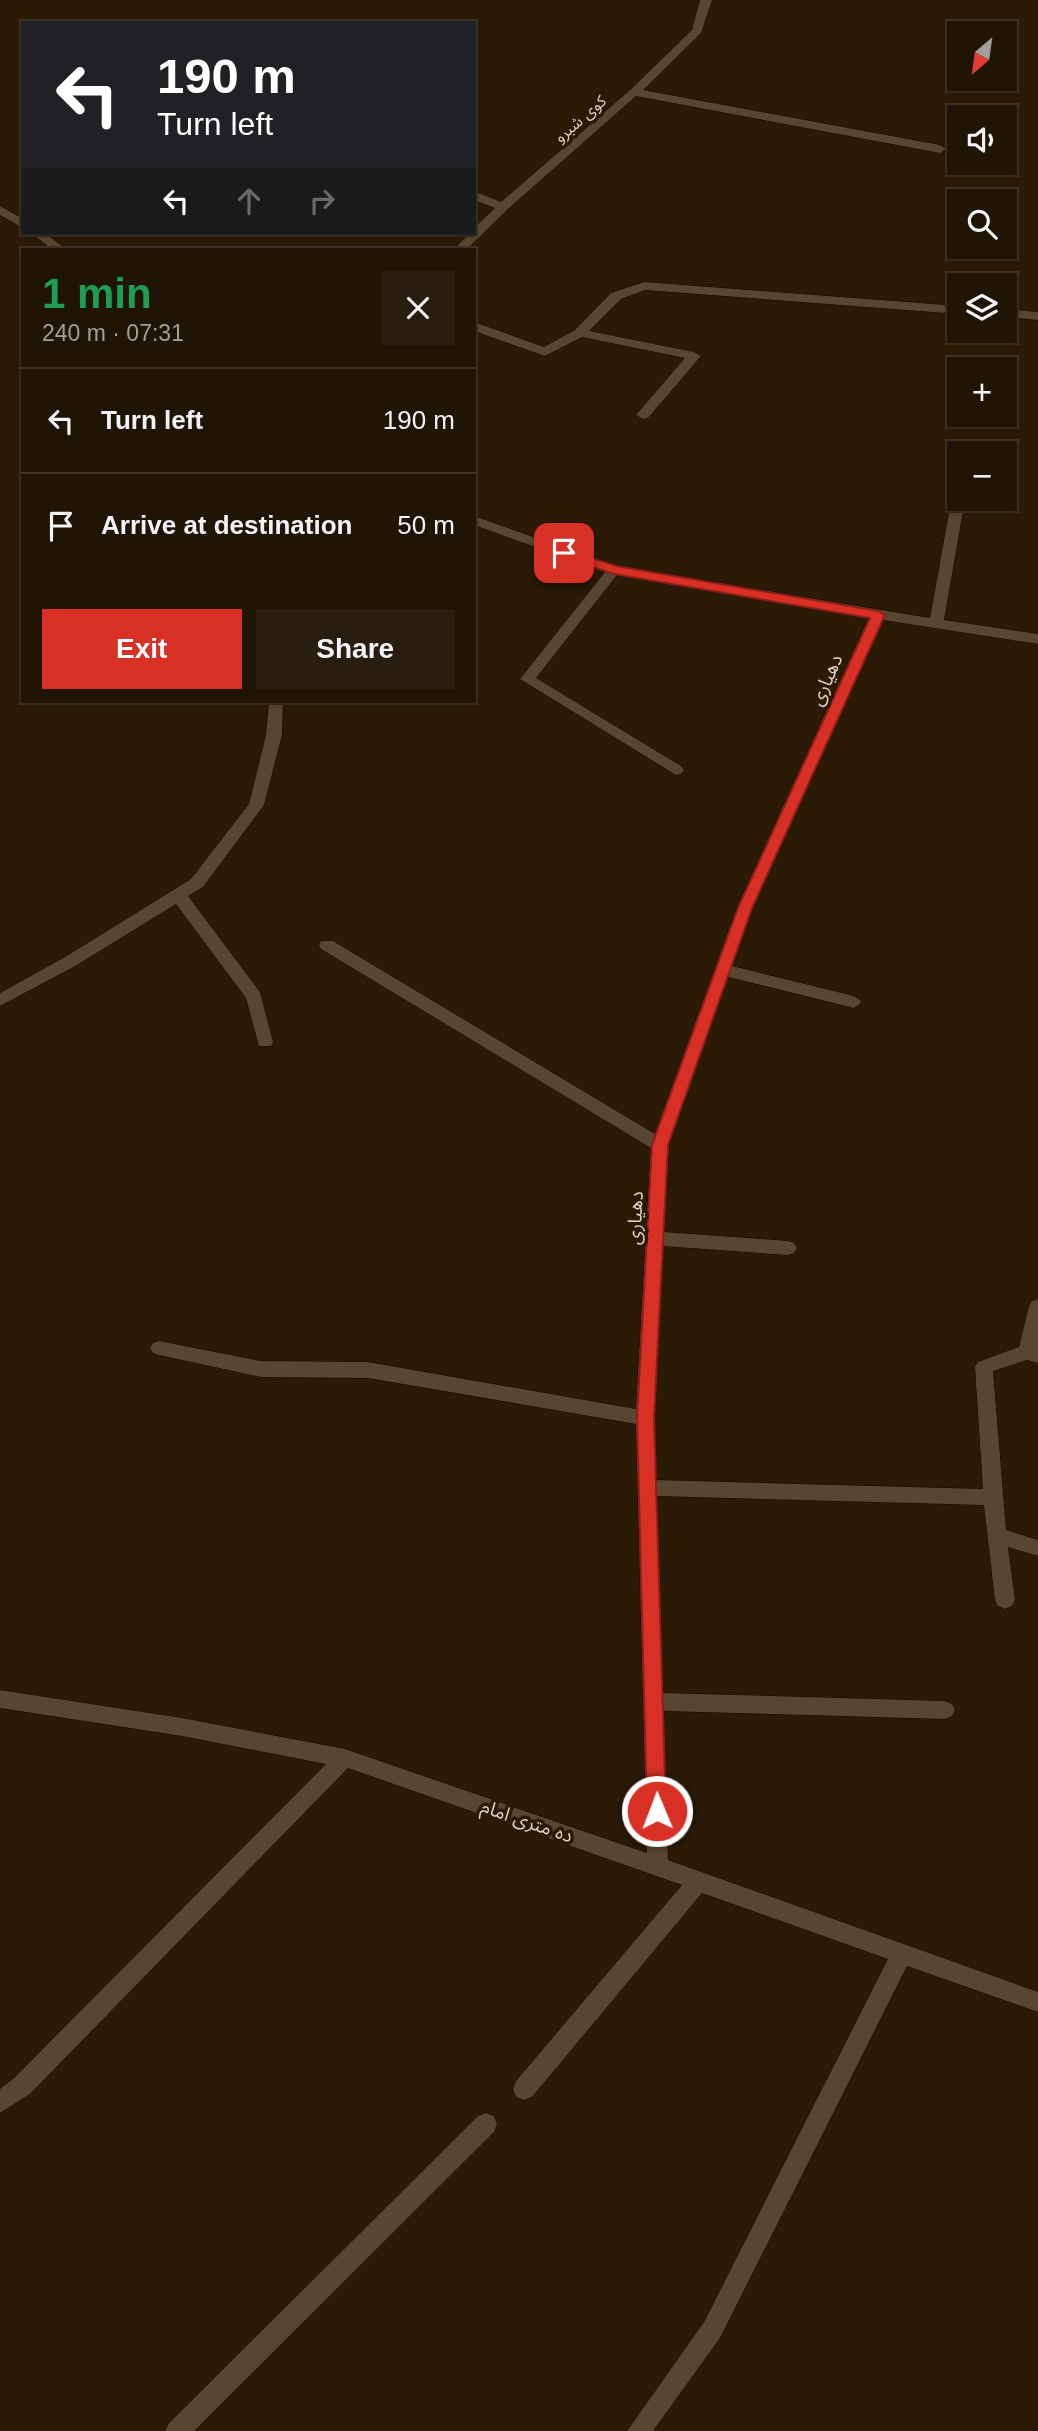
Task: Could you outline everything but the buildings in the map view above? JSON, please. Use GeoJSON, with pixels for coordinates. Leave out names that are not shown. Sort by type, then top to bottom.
{"type":"FeatureCollection","features":[{"type":"Feature","properties":{"kind":"street","name":"کوی شبرو"},"geometry":{"type":"LineString","coordinates":[[476,233],[697,32],[706,0]]}},
{"type":"Feature","properties":{"kind":"street"},"geometry":{"type":"LineString","coordinates":[[634,92],[940,149]]}},
{"type":"Feature","properties":{"kind":"street"},"geometry":{"type":"LineString","coordinates":[[476,196],[503,207]]}},
{"type":"Feature","properties":{"kind":"street"},"geometry":{"type":"LineString","coordinates":[[0,210],[21,223]]}},
{"type":"Feature","properties":{"kind":"street"},"geometry":{"type":"LineString","coordinates":[[40,235],[58,248]]}},
{"type":"Feature","properties":{"kind":"street","name":"کوی شبرو"},"geometry":{"type":"LineString","coordinates":[[461,248],[474,235]]}},
{"type":"Feature","properties":{"kind":"street"},"geometry":{"type":"LineString","coordinates":[[476,327],[545,352],[580,333],[616,296],[643,286],[947,309]]}},
{"type":"Feature","properties":{"kind":"street"},"geometry":{"type":"LineString","coordinates":[[1017,314],[1038,316]]}},
{"type":"Feature","properties":{"kind":"street"},"geometry":{"type":"LineString","coordinates":[[580,333],[694,356],[643,415]]}},
{"type":"Feature","properties":{"kind":"street"},"geometry":{"type":"LineString","coordinates":[[936,624],[956,511]]}},
{"type":"Feature","properties":{"kind":"street"},"geometry":{"type":"LineString","coordinates":[[476,521],[614,570],[1038,639]]}},
{"type":"Feature","properties":{"kind":"street"},"geometry":{"type":"LineString","coordinates":[[614,570],[527,679],[676,770]]}},
{"type":"Feature","properties":{"kind":"street","name":"دهیاری"},"geometry":{"type":"LineString","coordinates":[[658,1866],[645,1418],[660,1145],[745,908],[878,615]]}},
{"type":"Feature","properties":{"kind":"street"},"geometry":{"type":"LineString","coordinates":[[0,1000],[71,961],[197,883],[256,805],[274,735],[276,703]]}},
{"type":"Feature","properties":{"kind":"street"},"geometry":{"type":"LineString","coordinates":[[178,895],[254,996],[265,1042]]}},
{"type":"Feature","properties":{"kind":"street"},"geometry":{"type":"LineString","coordinates":[[327,945],[660,1145]]}},
{"type":"Feature","properties":{"kind":"street"},"geometry":{"type":"LineString","coordinates":[[724,970],[854,1002]]}},
{"type":"Feature","properties":{"kind":"street"},"geometry":{"type":"LineString","coordinates":[[654,1238],[788,1248]]}},
{"type":"Feature","properties":{"kind":"street"},"geometry":{"type":"LineString","coordinates":[[1005,1600],[993,1497],[984,1367],[1032,1354],[1038,1306]]}},
{"type":"Feature","properties":{"kind":"street"},"geometry":{"type":"LineString","coordinates":[[159,1348],[261,1369],[368,1370],[645,1418]]}},
{"type":"Feature","properties":{"kind":"street"},"geometry":{"type":"LineString","coordinates":[[648,1488],[993,1497]]}},
{"type":"Feature","properties":{"kind":"street"},"geometry":{"type":"LineString","coordinates":[[998,1536],[1038,1548]]}},
{"type":"Feature","properties":{"kind":"street","name":"ده متری امام"},"geometry":{"type":"LineString","coordinates":[[0,1699],[182,1727],[345,1758],[1038,2002]]}},
{"type":"Feature","properties":{"kind":"street"},"geometry":{"type":"LineString","coordinates":[[654,1702],[945,1710]]}},
{"type":"Feature","properties":{"kind":"street"},"geometry":{"type":"LineString","coordinates":[[0,2102],[22,2086],[345,1758]]}},
{"type":"Feature","properties":{"kind":"street"},"geometry":{"type":"LineString","coordinates":[[524,2089],[698,1882]]}},
{"type":"Feature","properties":{"kind":"street"},"geometry":{"type":"LineString","coordinates":[[639,2431],[712,2330],[902,1953]]}},
{"type":"Feature","properties":{"kind":"street"},"geometry":{"type":"LineString","coordinates":[[177,2431],[486,2124]]}},
{"type":"Feature","properties":{"kind":"route"},"geometry":{"type":"LineString","coordinates":[[564,553],[614,570],[878,615],[745,908],[660,1145],[645,1418],[657,1811]]}}]}
